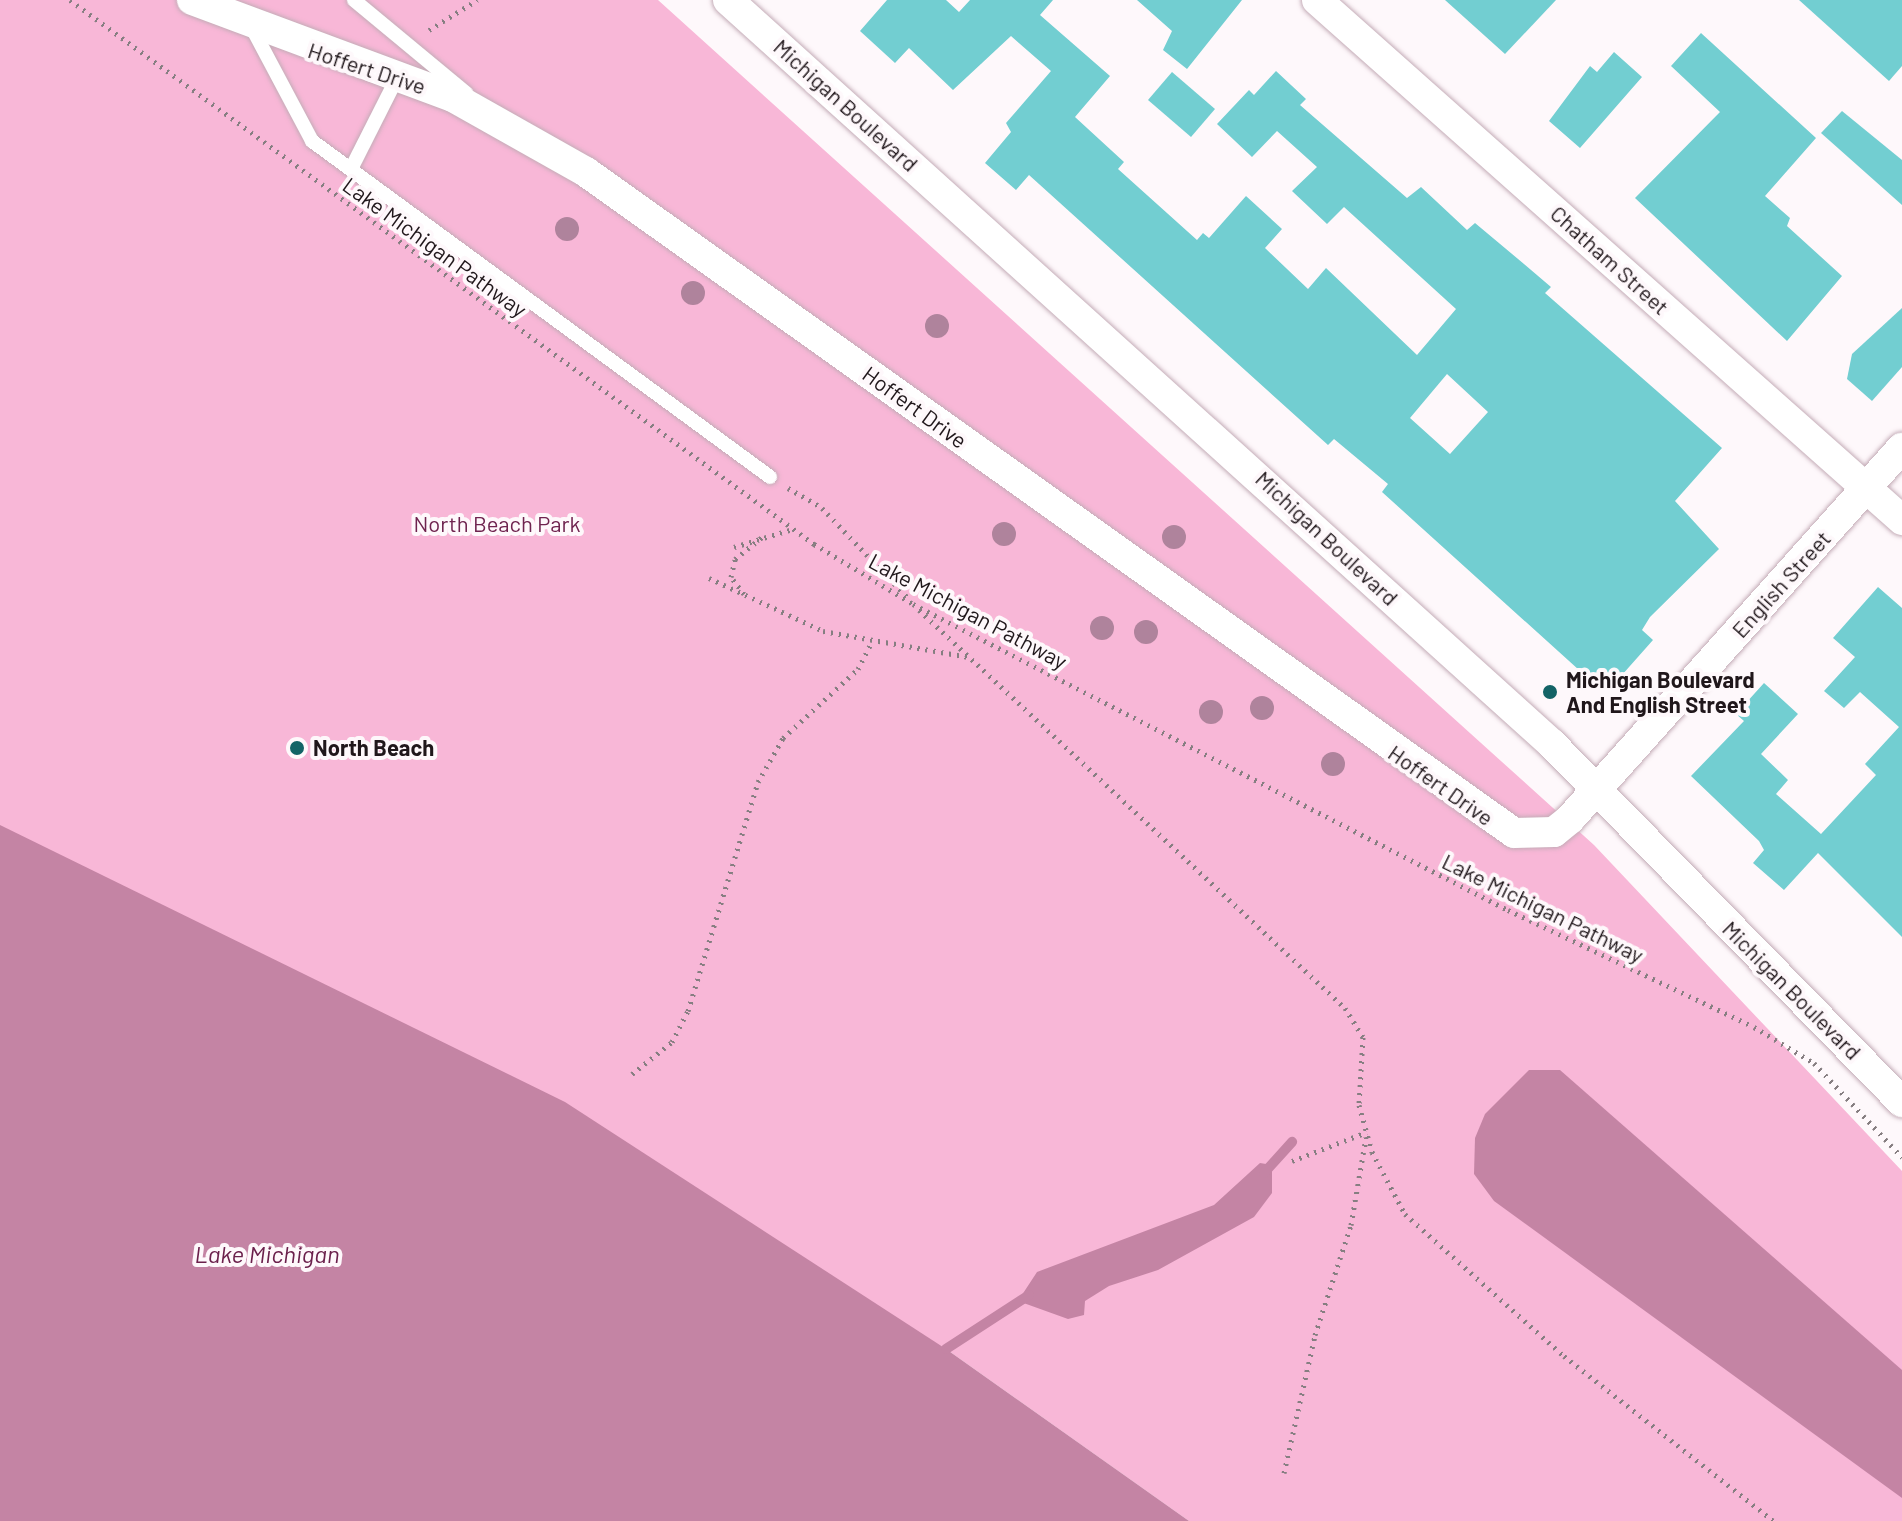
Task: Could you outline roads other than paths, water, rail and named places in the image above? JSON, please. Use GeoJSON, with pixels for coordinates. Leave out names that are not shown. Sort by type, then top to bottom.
{"type":"FeatureCollection","features":[{"type":"Feature","properties":{"kind":"street","name":"Hoffert Drive"},"geometry":{"type":"LineString","coordinates":[[192,0],[252,28],[398,76],[490,115],[678,236],[1491,822],[1532,836],[1554,832],[1597,792]]}},
{"type":"Feature","properties":{"kind":"street","name":"Michigan Boulevard"},"geometry":{"type":"LineString","coordinates":[[728,0],[1191,412],[1597,792],[1902,1102]]}},
{"type":"Feature","properties":{"kind":"street","name":"Chatham Street"},"geometry":{"type":"LineString","coordinates":[[1317,0],[1902,520]]}},
{"type":"Feature","properties":{"kind":"street","name":"English Street"},"geometry":{"type":"LineString","coordinates":[[1597,792],[1902,448]]}},
{"type":"Feature","properties":{"kind":"lane"},"geometry":{"type":"LineString","coordinates":[[354,0],[405,38],[490,115]]}},
{"type":"Feature","properties":{"kind":"lane"},"geometry":{"type":"LineString","coordinates":[[252,28],[302,129],[351,169],[770,477]]}},
{"type":"Feature","properties":{"kind":"lane"},"geometry":{"type":"LineString","coordinates":[[351,169],[398,76]]}},
{"type":"Feature","properties":{"kind":"water","name":"Lake Michigan"},"geometry":{"type":"Polygon","coordinates":[[[0,825],[565,1102],[946,1349],[1189,1521],[0,1521],[0,825]]]}},
{"type":"Feature","properties":{"kind":"water"},"geometry":{"type":"Polygon","coordinates":[[[1529,1070],[1560,1070],[1902,1370],[1902,1498],[1494,1201],[1474,1174],[1475,1138],[1485,1114],[1529,1070]]]}},
{"type":"Feature","properties":{"kind":"water"},"geometry":{"type":"Polygon","coordinates":[[[1260,1163],[1272,1165],[1272,1193],[1254,1217],[1158,1270],[1109,1286],[1085,1301],[1084,1315],[1068,1319],[1018,1301],[1037,1272],[1214,1205],[1260,1163]]]}},
{"type":"Feature","properties":{"kind":"waterway"},"geometry":{"type":"LineString","coordinates":[[1264,1173],[1292,1142]]}},
{"type":"Feature","properties":{"kind":"waterway"},"geometry":{"type":"LineString","coordinates":[[946,1349],[1029,1295]]}},
{"type":"Feature","properties":{"kind":"place","name":"Michigan Boulevard And English Street"},"geometry":{"type":"Point","coordinates":[1550,692]}},
{"type":"Feature","properties":{"kind":"place","name":"North Beach"},"geometry":{"type":"Point","coordinates":[297,748]}},
{"type":"Feature","properties":{"kind":"park label","name":"North Beach Park"},"geometry":{"type":"Point","coordinates":[497,524]}}]}
